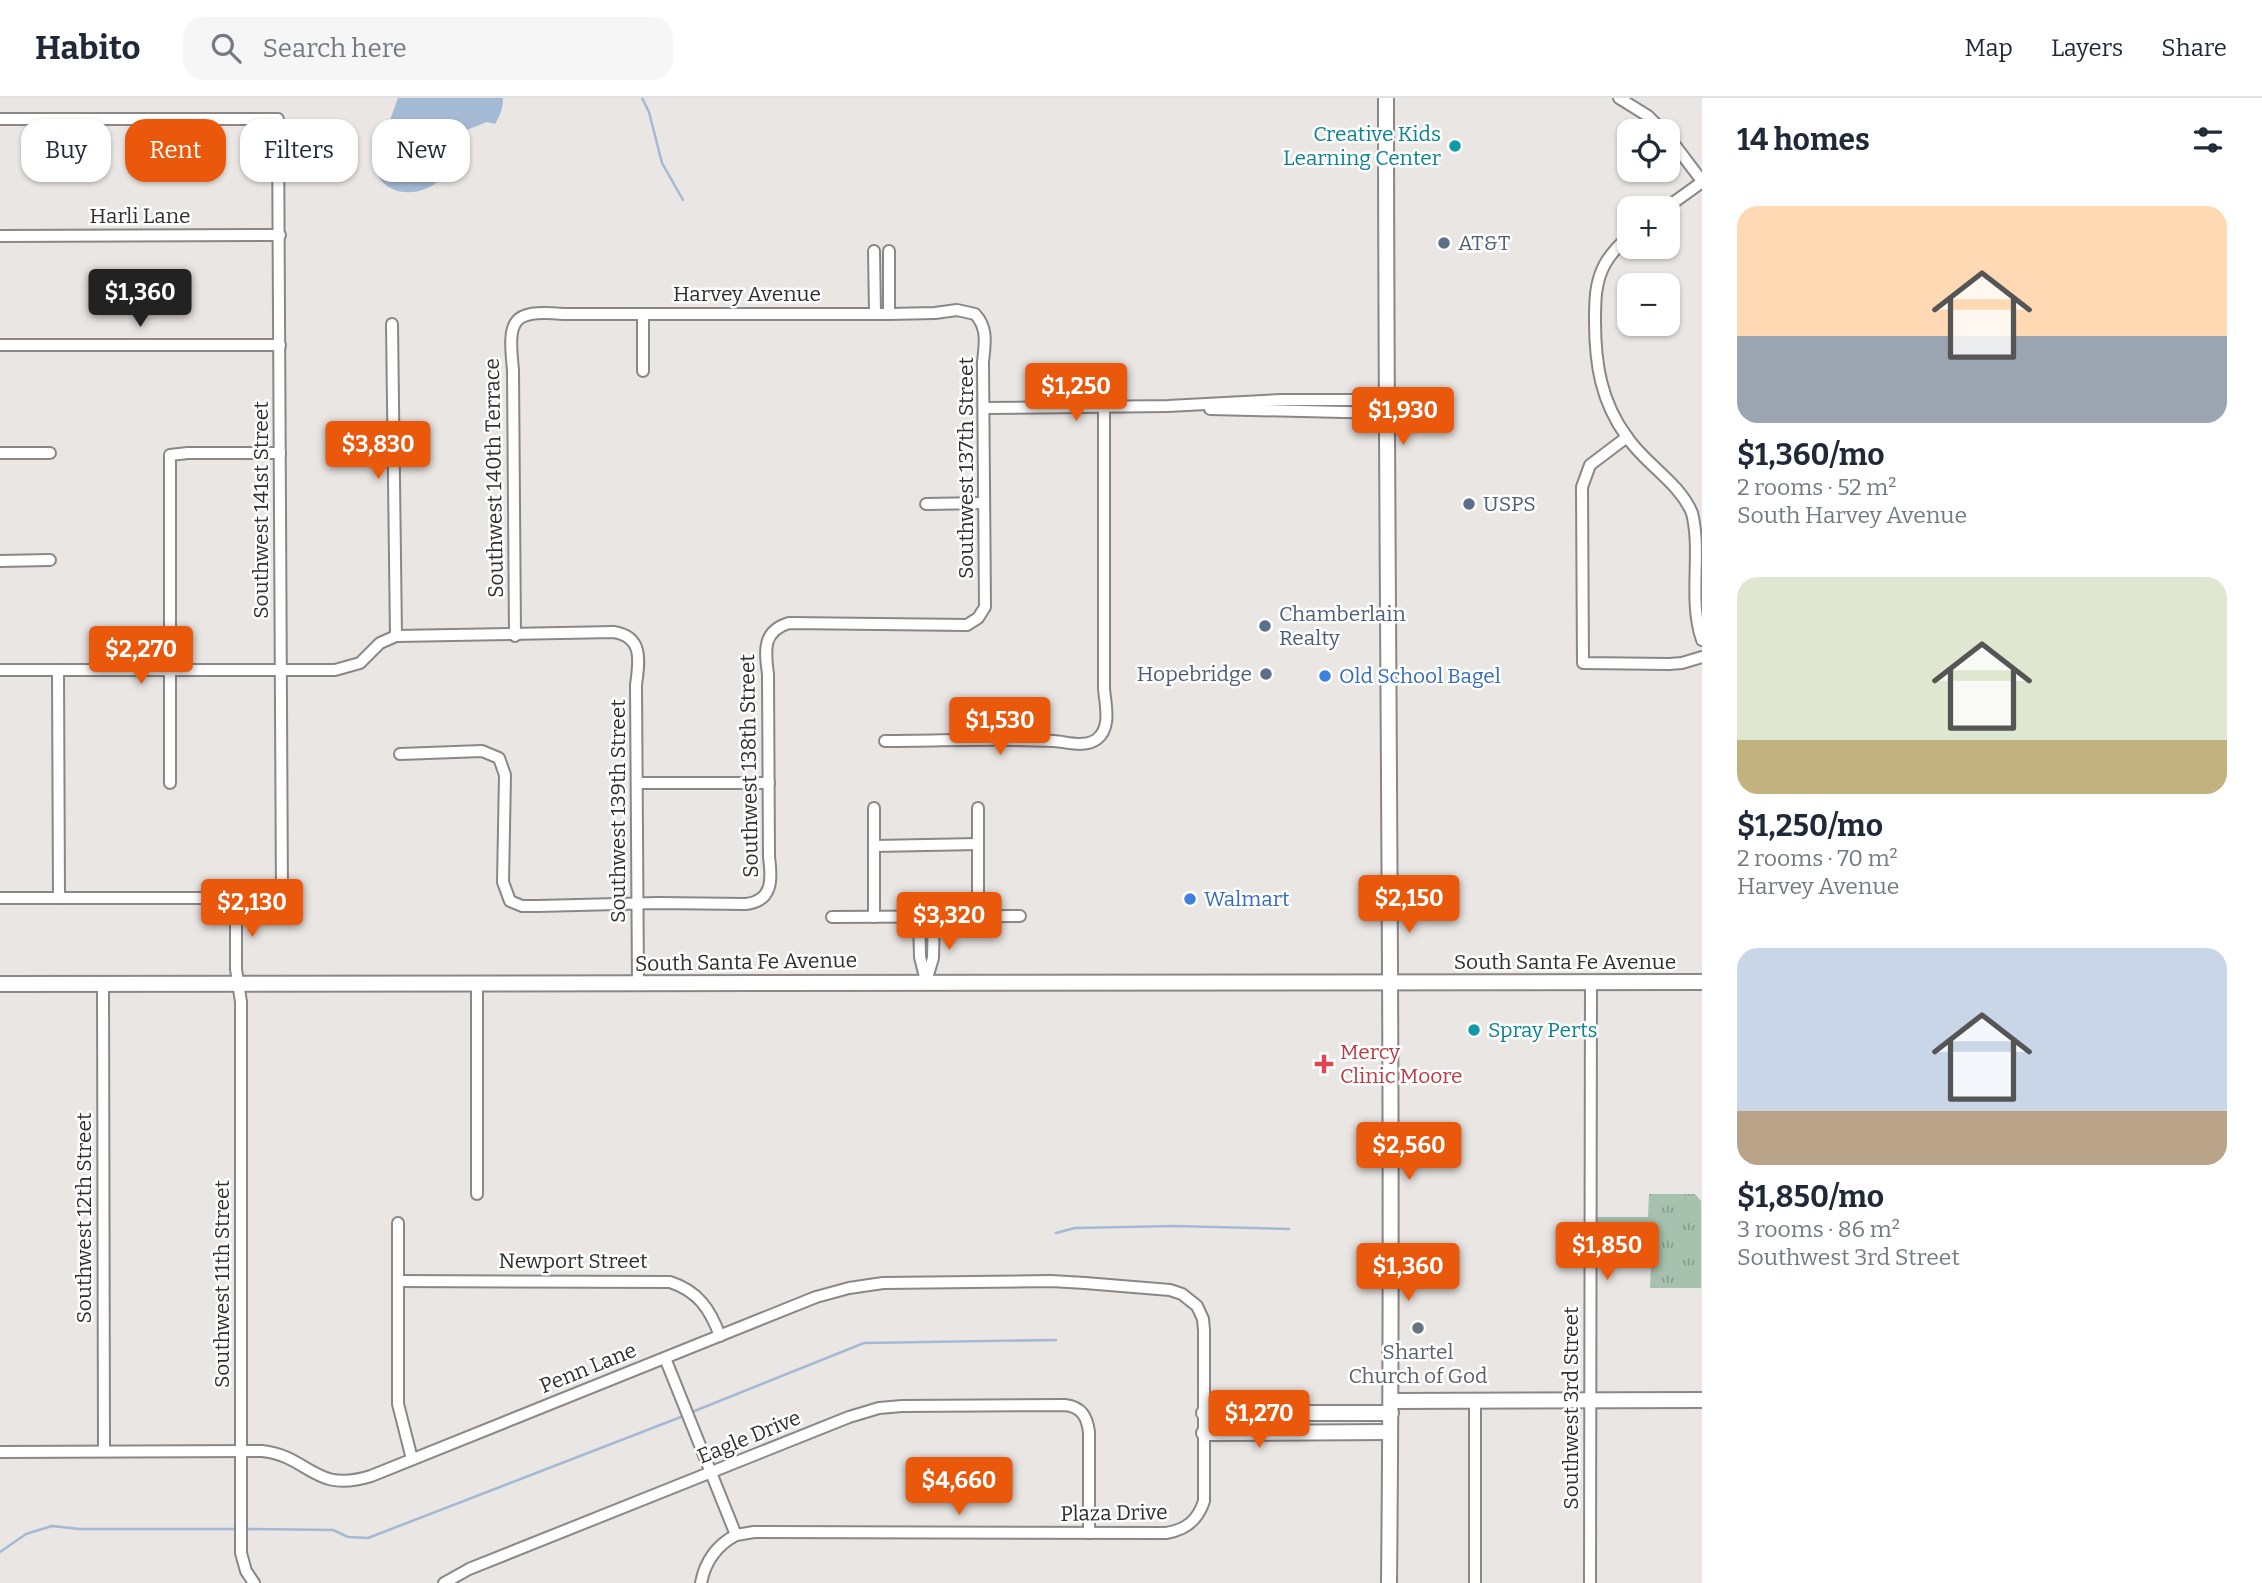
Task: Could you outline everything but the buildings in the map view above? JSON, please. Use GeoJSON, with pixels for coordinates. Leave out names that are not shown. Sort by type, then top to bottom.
{"type":"FeatureCollection","features":[{"type":"Feature","properties":{"kind":"main road"},"geometry":{"type":"LineString","coordinates":[[1386,98],[1391,983],[1389,1583]]}},
{"type":"Feature","properties":{"kind":"main road","name":"South Santa Fe Avenue"},"geometry":{"type":"LineString","coordinates":[[0,984],[1702,982]]}},
{"type":"Feature","properties":{"kind":"main road"},"geometry":{"type":"LineString","coordinates":[[1204,1413],[1391,1407],[1475,1399],[1702,1400]]}},
{"type":"Feature","properties":{"kind":"main road"},"geometry":{"type":"LineString","coordinates":[[1204,1433],[1391,1432]]}},
{"type":"Feature","properties":{"kind":"street"},"geometry":{"type":"LineString","coordinates":[[1619,98],[1651,119]]}},
{"type":"Feature","properties":{"kind":"street","name":"Southwest 141st Street"},"geometry":{"type":"LineString","coordinates":[[0,119],[278,120],[282,900],[236,898]]}},
{"type":"Feature","properties":{"kind":"street"},"geometry":{"type":"LineString","coordinates":[[1680,152],[1702,182],[1680,198]]}},
{"type":"Feature","properties":{"kind":"street","name":"Harli Lane"},"geometry":{"type":"LineString","coordinates":[[0,236],[280,234]]}},
{"type":"Feature","properties":{"kind":"street"},"geometry":{"type":"LineString","coordinates":[[1617,247],[1604,264],[1597,282],[1595,351],[1599,376],[1610,409],[1627,437],[1680,492],[1693,516],[1698,540],[1698,611],[1702,640]]}},
{"type":"Feature","properties":{"kind":"street"},"geometry":{"type":"LineString","coordinates":[[874,251],[875,313]]}},
{"type":"Feature","properties":{"kind":"street"},"geometry":{"type":"LineString","coordinates":[[889,251],[889,314]]}},
{"type":"Feature","properties":{"kind":"street"},"geometry":{"type":"LineString","coordinates":[[874,271],[889,271]]}},
{"type":"Feature","properties":{"kind":"street","name":"Harvey Avenue"},"geometry":{"type":"LineString","coordinates":[[516,321],[524,314],[538,312],[889,314],[957,310],[970,311],[978,317]]}},
{"type":"Feature","properties":{"kind":"street"},"geometry":{"type":"LineString","coordinates":[[643,314],[643,371]]}},
{"type":"Feature","properties":{"kind":"street","name":"Southwest 137th Street"},"geometry":{"type":"LineString","coordinates":[[771,633],[781,625],[789,623],[967,625],[978,618],[985,607],[986,597],[985,330],[978,317]]}},
{"type":"Feature","properties":{"kind":"street","name":"Southwest 140th Terrace"},"geometry":{"type":"LineString","coordinates":[[515,636],[513,370],[510,340],[516,321]]}},
{"type":"Feature","properties":{"kind":"street"},"geometry":{"type":"LineString","coordinates":[[392,324],[396,636]]}},
{"type":"Feature","properties":{"kind":"street"},"geometry":{"type":"LineString","coordinates":[[0,345],[280,345]]}},
{"type":"Feature","properties":{"kind":"street"},"geometry":{"type":"LineString","coordinates":[[984,408],[1168,406],[1243,411],[1386,407]]}},
{"type":"Feature","properties":{"kind":"street"},"geometry":{"type":"LineString","coordinates":[[886,741],[1054,741],[1085,744],[1100,736],[1107,720],[1104,688],[1104,407]]}},
{"type":"Feature","properties":{"kind":"street"},"geometry":{"type":"LineString","coordinates":[[1627,437],[1590,465],[1582,487],[1583,663],[1669,664],[1702,657]]}},
{"type":"Feature","properties":{"kind":"street"},"geometry":{"type":"LineString","coordinates":[[0,453],[51,453]]}},
{"type":"Feature","properties":{"kind":"street"},"geometry":{"type":"LineString","coordinates":[[170,783],[170,455],[280,453]]}},
{"type":"Feature","properties":{"kind":"street"},"geometry":{"type":"LineString","coordinates":[[926,504],[984,503]]}},
{"type":"Feature","properties":{"kind":"street"},"geometry":{"type":"LineString","coordinates":[[0,561],[51,560]]}},
{"type":"Feature","properties":{"kind":"street","name":"Southwest 139th Street"},"geometry":{"type":"LineString","coordinates":[[515,636],[614,632],[632,639],[638,650],[638,984]]}},
{"type":"Feature","properties":{"kind":"street","name":"Southwest 138th Street"},"geometry":{"type":"LineString","coordinates":[[638,904],[754,903],[764,897],[771,885],[768,674],[765,652],[771,633]]}},
{"type":"Feature","properties":{"kind":"street"},"geometry":{"type":"LineString","coordinates":[[0,670],[335,670],[354,666],[380,643],[396,636],[515,636]]}},
{"type":"Feature","properties":{"kind":"street"},"geometry":{"type":"LineString","coordinates":[[58,670],[59,898]]}},
{"type":"Feature","properties":{"kind":"street"},"geometry":{"type":"LineString","coordinates":[[400,754],[482,751],[499,758],[505,775],[503,882],[510,901],[522,906],[638,904]]}},
{"type":"Feature","properties":{"kind":"street"},"geometry":{"type":"LineString","coordinates":[[638,783],[769,783]]}},
{"type":"Feature","properties":{"kind":"street"},"geometry":{"type":"LineString","coordinates":[[874,808],[874,917]]}},
{"type":"Feature","properties":{"kind":"street"},"geometry":{"type":"LineString","coordinates":[[978,808],[978,917]]}},
{"type":"Feature","properties":{"kind":"street"},"geometry":{"type":"LineString","coordinates":[[874,846],[978,844]]}},
{"type":"Feature","properties":{"kind":"street"},"geometry":{"type":"LineString","coordinates":[[0,898],[236,898]]}},
{"type":"Feature","properties":{"kind":"street","name":"Southwest 11th Street"},"geometry":{"type":"LineString","coordinates":[[236,898],[236,969],[241,1002],[241,1553],[246,1571],[254,1583]]}},
{"type":"Feature","properties":{"kind":"street"},"geometry":{"type":"LineString","coordinates":[[832,917],[1020,916]]}},
{"type":"Feature","properties":{"kind":"street"},"geometry":{"type":"LineString","coordinates":[[919,917],[920,957],[926,981]]}},
{"type":"Feature","properties":{"kind":"street"},"geometry":{"type":"LineString","coordinates":[[926,981],[933,958],[934,918]]}},
{"type":"Feature","properties":{"kind":"street","name":"Southwest 3rd Street"},"geometry":{"type":"LineString","coordinates":[[1590,1583],[1591,982]]}},
{"type":"Feature","properties":{"kind":"street","name":"Southwest 12th Street"},"geometry":{"type":"LineString","coordinates":[[103,984],[104,1451]]}},
{"type":"Feature","properties":{"kind":"street"},"geometry":{"type":"LineString","coordinates":[[477,984],[477,1195]]}},
{"type":"Feature","properties":{"kind":"street"},"geometry":{"type":"LineString","coordinates":[[398,1223],[398,1404],[412,1459]]}},
{"type":"Feature","properties":{"kind":"street","name":"Newport Street"},"geometry":{"type":"LineString","coordinates":[[398,1281],[670,1282],[697,1295],[709,1311],[720,1336]]}},
{"type":"Feature","properties":{"kind":"street","name":"Penn Lane"},"geometry":{"type":"LineString","coordinates":[[0,1452],[262,1451],[282,1455],[317,1476],[334,1481],[362,1479],[828,1293],[883,1283],[1076,1282],[1170,1290],[1182,1294],[1194,1303],[1200,1312],[1204,1329],[1204,1413]]}},
{"type":"Feature","properties":{"kind":"street"},"geometry":{"type":"LineString","coordinates":[[665,1358],[736,1535],[727,1540],[709,1559],[701,1583]]}},
{"type":"Feature","properties":{"kind":"street"},"geometry":{"type":"LineString","coordinates":[[1475,1399],[1475,1583]]}},
{"type":"Feature","properties":{"kind":"street","name":"Eagle Drive"},"geometry":{"type":"LineString","coordinates":[[444,1583],[469,1570],[711,1472],[849,1417],[879,1408],[920,1405],[1074,1406],[1083,1412],[1088,1432],[1089,1533]]}},
{"type":"Feature","properties":{"kind":"street"},"geometry":{"type":"LineString","coordinates":[[1204,1413],[1204,1433]]}},
{"type":"Feature","properties":{"kind":"street","name":"Plaza Drive"},"geometry":{"type":"LineString","coordinates":[[736,1535],[754,1532],[1166,1533],[1184,1528],[1195,1520],[1204,1501],[1204,1433]]}},
{"type":"Feature","properties":{"kind":"green space"},"geometry":{"type":"Polygon","coordinates":[[[1649,1194],[1695,1194],[1701,1201],[1701,1288],[1650,1288],[1651,1265],[1597,1265],[1597,1217],[1648,1217],[1649,1194]]]}},
{"type":"Feature","properties":{"kind":"water"},"geometry":{"type":"Polygon","coordinates":[[[398,98],[503,98],[501,112],[495,124],[487,122],[470,129],[470,119],[390,119],[398,98]]]}},
{"type":"Feature","properties":{"kind":"water"},"geometry":{"type":"Polygon","coordinates":[[[383,182],[436,182],[427,188],[410,192],[394,190],[383,182]]]}},
{"type":"Feature","properties":{"kind":"waterway"},"geometry":{"type":"LineString","coordinates":[[642,98],[649,112],[662,163],[683,200]]}},
{"type":"Feature","properties":{"kind":"waterway"},"geometry":{"type":"LineString","coordinates":[[1056,1233],[1075,1228],[1175,1226],[1289,1229]]}},
{"type":"Feature","properties":{"kind":"waterway"},"geometry":{"type":"LineString","coordinates":[[692,1412],[864,1343],[1056,1340]]}},
{"type":"Feature","properties":{"kind":"waterway"},"geometry":{"type":"LineString","coordinates":[[245,1529],[333,1530],[348,1537],[368,1538],[686,1415]]}},
{"type":"Feature","properties":{"kind":"waterway"},"geometry":{"type":"LineString","coordinates":[[0,1552],[26,1534],[52,1526],[80,1529],[238,1529]]}},
{"type":"Feature","properties":{"kind":"place","name":"Creative Kids Learning Center"},"geometry":{"type":"Point","coordinates":[1455,146]}},
{"type":"Feature","properties":{"kind":"place","name":"AT&T"},"geometry":{"type":"Point","coordinates":[1444,243]}},
{"type":"Feature","properties":{"kind":"place","name":"USPS"},"geometry":{"type":"Point","coordinates":[1469,504]}},
{"type":"Feature","properties":{"kind":"place","name":"Chamberlain Realty"},"geometry":{"type":"Point","coordinates":[1265,626]}},
{"type":"Feature","properties":{"kind":"place","name":"Hopebridge"},"geometry":{"type":"Point","coordinates":[1266,674]}},
{"type":"Feature","properties":{"kind":"place","name":"Old School Bagel"},"geometry":{"type":"Point","coordinates":[1325,676]}},
{"type":"Feature","properties":{"kind":"place","name":"Walmart"},"geometry":{"type":"Point","coordinates":[1190,899]}},
{"type":"Feature","properties":{"kind":"place","name":"Spray Perts"},"geometry":{"type":"Point","coordinates":[1474,1030]}},
{"type":"Feature","properties":{"kind":"place","name":"Mercy Clinic Moore"},"geometry":{"type":"Point","coordinates":[1324,1064]}},
{"type":"Feature","properties":{"kind":"place","name":"Shartel Church of God"},"geometry":{"type":"Point","coordinates":[1418,1328]}}]}
